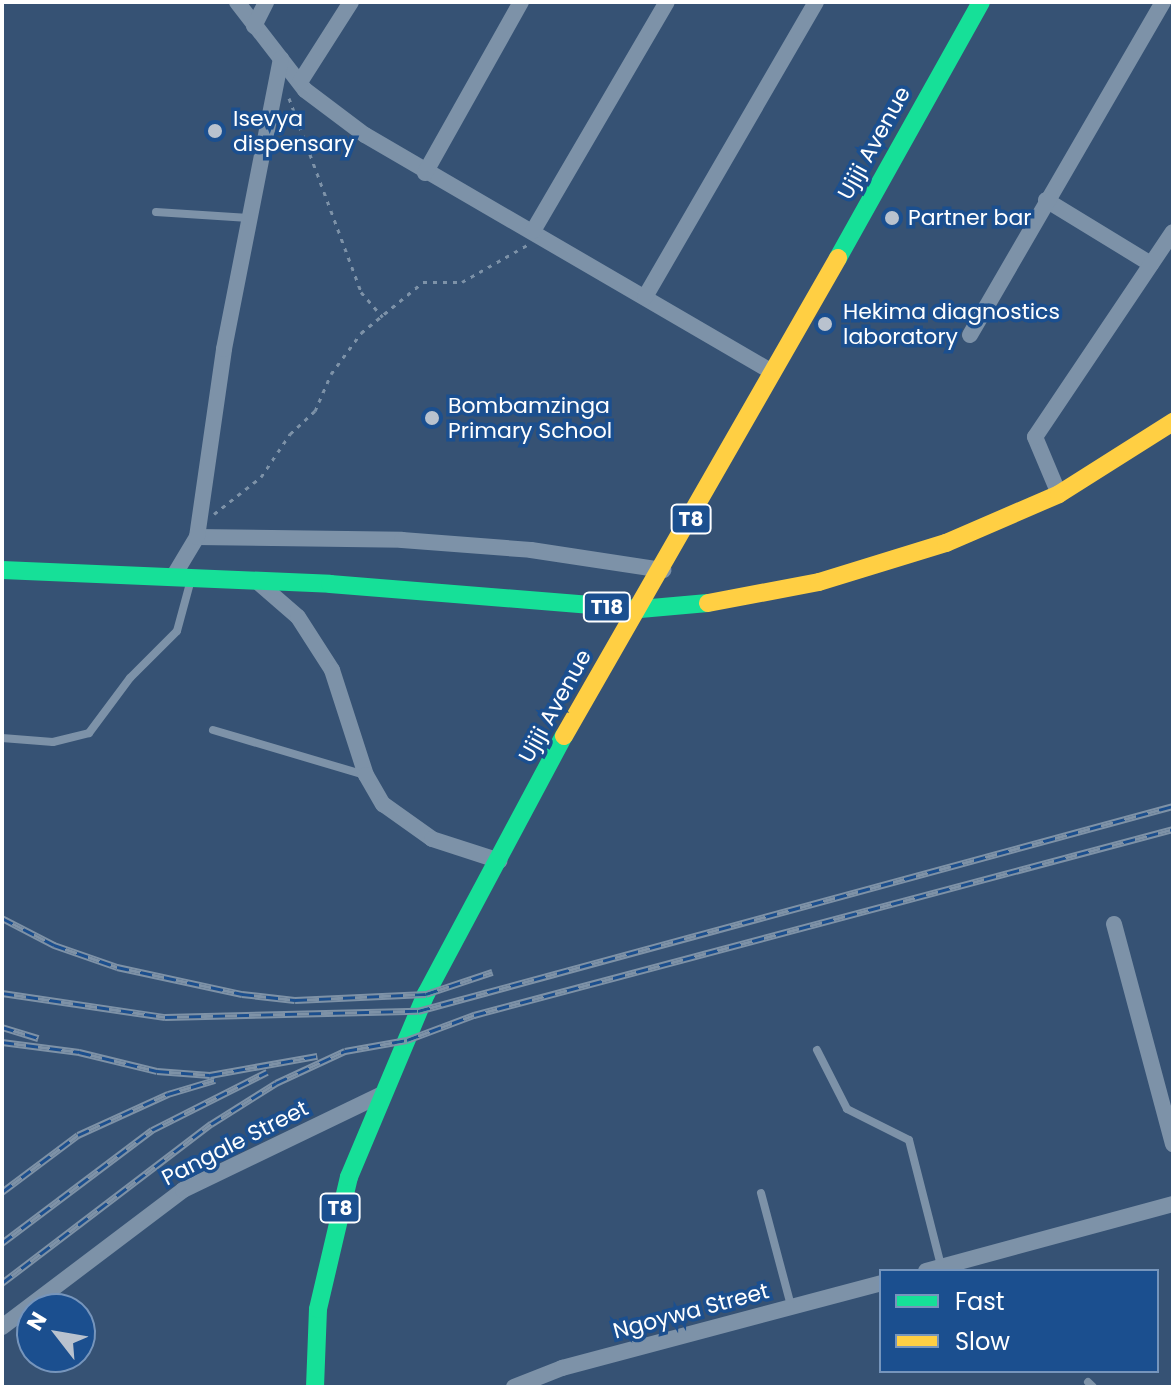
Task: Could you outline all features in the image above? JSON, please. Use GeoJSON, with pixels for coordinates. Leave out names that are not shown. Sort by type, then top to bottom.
{"type":"FeatureCollection","features":[{"type":"Feature","properties":{"kind":"highway","name":"Ujiji Avenue"},"geometry":{"type":"LineString","coordinates":[[315,1387],[318,1309],[329,1247],[380,1095],[426,994],[500,861],[577,711],[663,570],[981,2]]}},
{"type":"Feature","properties":{"kind":"highway","name":"T18"},"geometry":{"type":"LineString","coordinates":[[2,570],[259,584],[330,584],[640,609],[735,601],[819,582],[946,543],[1059,494],[1173,422]]}},
{"type":"Feature","properties":{"kind":"street"},"geometry":{"type":"LineString","coordinates":[[237,2],[300,82],[365,135],[425,173],[538,234],[773,372]]}},
{"type":"Feature","properties":{"kind":"street"},"geometry":{"type":"LineString","coordinates":[[254,26],[266,2]]}},
{"type":"Feature","properties":{"kind":"street"},"geometry":{"type":"LineString","coordinates":[[300,82],[351,2]]}},
{"type":"Feature","properties":{"kind":"street"},"geometry":{"type":"LineString","coordinates":[[425,173],[521,2]]}},
{"type":"Feature","properties":{"kind":"street"},"geometry":{"type":"LineString","coordinates":[[538,234],[667,2]]}},
{"type":"Feature","properties":{"kind":"street"},"geometry":{"type":"LineString","coordinates":[[645,297],[816,2]]}},
{"type":"Feature","properties":{"kind":"street"},"geometry":{"type":"LineString","coordinates":[[970,335],[1163,2]]}},
{"type":"Feature","properties":{"kind":"street"},"geometry":{"type":"LineString","coordinates":[[182,578],[198,531],[249,218],[281,59]]}},
{"type":"Feature","properties":{"kind":"street"},"geometry":{"type":"LineString","coordinates":[[1046,200],[1151,264]]}},
{"type":"Feature","properties":{"kind":"street"},"geometry":{"type":"LineString","coordinates":[[1059,494],[1035,437],[1173,232]]}},
{"type":"Feature","properties":{"kind":"street"},"geometry":{"type":"LineString","coordinates":[[198,531],[402,540],[531,550],[663,570]]}},
{"type":"Feature","properties":{"kind":"street"},"geometry":{"type":"LineString","coordinates":[[259,584],[298,617],[332,670],[366,775],[383,804],[404,822],[432,839],[500,861]]}},
{"type":"Feature","properties":{"kind":"street"},"geometry":{"type":"LineString","coordinates":[[1114,924],[1173,1144]]}},
{"type":"Feature","properties":{"kind":"street","name":"Pangale Street"},"geometry":{"type":"LineString","coordinates":[[2,1327],[183,1190],[380,1095]]}},
{"type":"Feature","properties":{"kind":"street"},"geometry":{"type":"LineString","coordinates":[[934,1269],[1173,1204]]}},
{"type":"Feature","properties":{"kind":"street","name":"Ngoywa Street"},"geometry":{"type":"LineString","coordinates":[[514,1387],[562,1368],[879,1284]]}},
{"type":"Feature","properties":{"kind":"lane"},"geometry":{"type":"LineString","coordinates":[[156,212],[249,218]]}},
{"type":"Feature","properties":{"kind":"lane"},"geometry":{"type":"LineString","coordinates":[[2,738],[53,742],[89,733],[130,678],[177,631],[182,578]]}},
{"type":"Feature","properties":{"kind":"lane"},"geometry":{"type":"LineString","coordinates":[[213,730],[366,775]]}},
{"type":"Feature","properties":{"kind":"lane"},"geometry":{"type":"LineString","coordinates":[[817,1050],[847,1109],[901,1132],[912,1144],[934,1269]]}},
{"type":"Feature","properties":{"kind":"lane"},"geometry":{"type":"LineString","coordinates":[[761,1193],[791,1307]]}},
{"type":"Feature","properties":{"kind":"path"},"geometry":{"type":"LineString","coordinates":[[277,83],[294,108],[302,143],[324,188],[361,292],[383,317]]}},
{"type":"Feature","properties":{"kind":"path"},"geometry":{"type":"LineString","coordinates":[[198,531],[261,477],[290,434],[320,405],[331,374],[357,337],[423,282],[462,282],[538,234]]}},
{"type":"Feature","properties":{"kind":"railway"},"geometry":{"type":"LineString","coordinates":[[2,993],[165,1017],[418,1011],[1173,806]]}},
{"type":"Feature","properties":{"kind":"railway"},"geometry":{"type":"LineString","coordinates":[[2,1283],[211,1124],[276,1083],[345,1051],[407,1040],[474,1015],[1173,829]]}},
{"type":"Feature","properties":{"kind":"railway"},"geometry":{"type":"LineString","coordinates":[[2,918],[54,945],[117,967],[242,994],[295,1000],[426,994],[492,972]]}},
{"type":"Feature","properties":{"kind":"railway"},"geometry":{"type":"LineString","coordinates":[[2,1027],[38,1038]]}},
{"type":"Feature","properties":{"kind":"railway"},"geometry":{"type":"LineString","coordinates":[[2,1042],[79,1052],[157,1071],[210,1075],[317,1056]]}},
{"type":"Feature","properties":{"kind":"railway"},"geometry":{"type":"LineString","coordinates":[[2,1243],[152,1130],[267,1072]]}},
{"type":"Feature","properties":{"kind":"railway"},"geometry":{"type":"LineString","coordinates":[[2,1192],[78,1135],[168,1094],[215,1080]]}},
{"type":"Feature","properties":{"kind":"traffic: fast"},"geometry":{"type":"LineString","coordinates":[[838,258],[981,2]]}},
{"type":"Feature","properties":{"kind":"traffic: fast"},"geometry":{"type":"LineString","coordinates":[[2,570],[330,584],[640,609],[708,603]]}},
{"type":"Feature","properties":{"kind":"traffic: fast"},"geometry":{"type":"LineString","coordinates":[[315,1387],[318,1309],[349,1177],[426,994],[564,736]]}},
{"type":"Feature","properties":{"kind":"traffic: slow"},"geometry":{"type":"LineString","coordinates":[[564,736],[838,258]]}},
{"type":"Feature","properties":{"kind":"traffic: slow"},"geometry":{"type":"LineString","coordinates":[[708,603],[819,582],[946,543],[1059,494],[1173,422]]}},
{"type":"Feature","properties":{"kind":"place","name":"Isevya dispensary"},"geometry":{"type":"Point","coordinates":[215,131]}},
{"type":"Feature","properties":{"kind":"place","name":"Partner bar"},"geometry":{"type":"Point","coordinates":[892,218]}},
{"type":"Feature","properties":{"kind":"place","name":"Hekima diagnostics laboratory"},"geometry":{"type":"Point","coordinates":[825,324]}},
{"type":"Feature","properties":{"kind":"place","name":"Bombamzinga Primary School"},"geometry":{"type":"Point","coordinates":[432,418]}}]}
